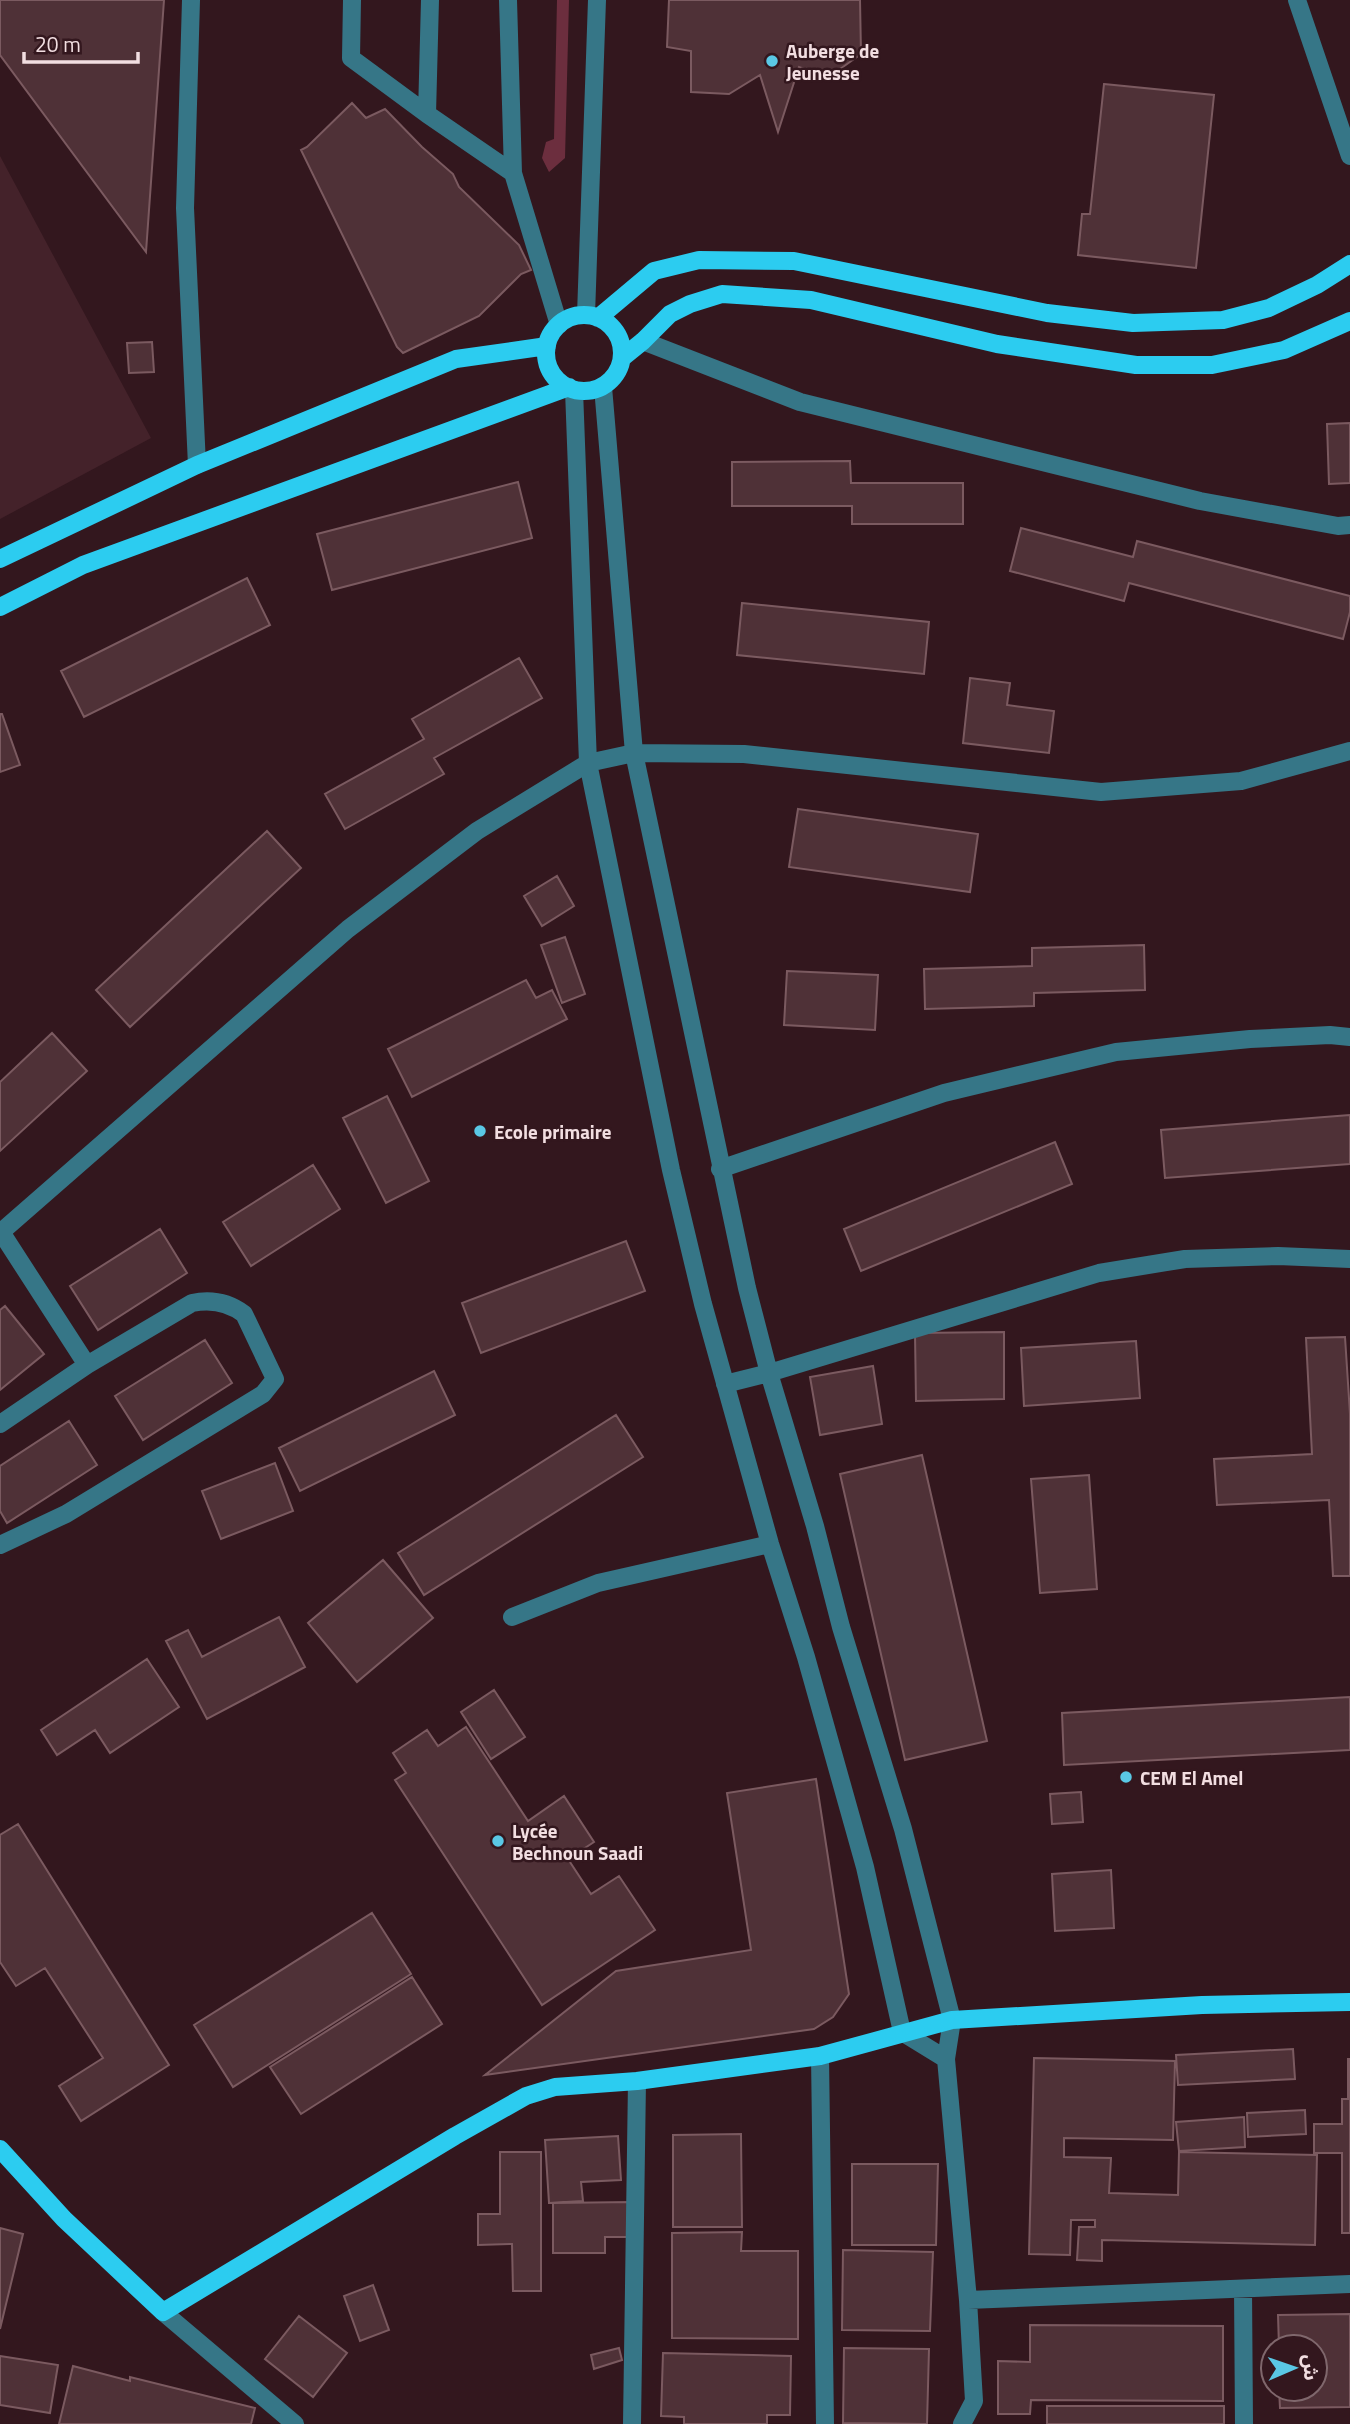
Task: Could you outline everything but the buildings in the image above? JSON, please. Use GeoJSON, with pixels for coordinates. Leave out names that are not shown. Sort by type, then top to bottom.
{"type":"FeatureCollection","features":[{"type":"Feature","properties":{"kind":"main road"},"geometry":{"type":"LineString","coordinates":[[592,317],[654,271],[699,260],[794,261],[1047,313],[1133,323],[1223,320],[1269,308],[1317,285],[1350,264]]}},
{"type":"Feature","properties":{"kind":"main road"},"geometry":{"type":"LineString","coordinates":[[622,358],[670,314],[690,304],[722,294],[811,300],[997,344],[1136,365],[1212,365],[1284,350],[1350,321]]}},
{"type":"Feature","properties":{"kind":"main road"},"geometry":{"type":"LineString","coordinates":[[571,317],[592,317],[609,324],[617,334],[622,346],[619,370],[603,387],[589,391],[572,389],[558,381],[550,371],[547,346],[559,325],[571,317]]}},
{"type":"Feature","properties":{"kind":"main road"},"geometry":{"type":"LineString","coordinates":[[0,558],[197,465],[457,359],[547,346]]}},
{"type":"Feature","properties":{"kind":"main road"},"geometry":{"type":"LineString","coordinates":[[0,607],[83,565],[572,389]]}},
{"type":"Feature","properties":{"kind":"main road"},"geometry":{"type":"LineString","coordinates":[[0,2149],[64,2219],[163,2312],[455,2136],[526,2096],[555,2087],[637,2081],[820,2056],[952,2020],[1202,2005],[1350,2002]]}},
{"type":"Feature","properties":{"kind":"street"},"geometry":{"type":"LineString","coordinates":[[191,0],[185,208],[197,465]]}},
{"type":"Feature","properties":{"kind":"street"},"geometry":{"type":"LineString","coordinates":[[352,0],[351,58],[513,173]]}},
{"type":"Feature","properties":{"kind":"street"},"geometry":{"type":"LineString","coordinates":[[427,114],[430,0]]}},
{"type":"Feature","properties":{"kind":"street"},"geometry":{"type":"LineString","coordinates":[[508,0],[513,173],[559,325]]}},
{"type":"Feature","properties":{"kind":"street"},"geometry":{"type":"LineString","coordinates":[[592,317],[597,0]]}},
{"type":"Feature","properties":{"kind":"street"},"geometry":{"type":"LineString","coordinates":[[1297,0],[1350,156]]}},
{"type":"Feature","properties":{"kind":"street"},"geometry":{"type":"LineString","coordinates":[[643,341],[800,402],[1200,501],[1338,526],[1350,525]]}},
{"type":"Feature","properties":{"kind":"street"},"geometry":{"type":"LineString","coordinates":[[603,387],[635,753],[720,1169],[769,1373],[815,1526],[841,1627],[903,1829],[952,2020],[946,2059],[968,2300],[974,2401],[962,2424]]}},
{"type":"Feature","properties":{"kind":"street"},"geometry":{"type":"LineString","coordinates":[[572,389],[588,762],[671,1170],[725,1384],[865,1867],[902,2032],[946,2059]]}},
{"type":"Feature","properties":{"kind":"street"},"geometry":{"type":"LineString","coordinates":[[87,1365],[1,1232],[348,929],[477,831],[588,762],[635,753],[744,754],[1101,792],[1241,781],[1350,751]]}},
{"type":"Feature","properties":{"kind":"street"},"geometry":{"type":"LineString","coordinates":[[720,1169],[944,1093],[1116,1052],[1250,1039],[1330,1035],[1350,1037]]}},
{"type":"Feature","properties":{"kind":"street"},"geometry":{"type":"LineString","coordinates":[[725,1384],[1099,1273],[1185,1259],[1278,1256],[1350,1259]]}},
{"type":"Feature","properties":{"kind":"street"},"geometry":{"type":"LineString","coordinates":[[0,1424],[87,1365],[192,1303],[209,1300],[235,1307],[244,1314],[275,1379],[263,1394],[78,1507],[0,1545]]}},
{"type":"Feature","properties":{"kind":"street"},"geometry":{"type":"LineString","coordinates":[[512,1617],[598,1583],[770,1544]]}},
{"type":"Feature","properties":{"kind":"street"},"geometry":{"type":"LineString","coordinates":[[820,2056],[825,2424]]}},
{"type":"Feature","properties":{"kind":"street"},"geometry":{"type":"LineString","coordinates":[[632,2424],[637,2081]]}},
{"type":"Feature","properties":{"kind":"street"},"geometry":{"type":"LineString","coordinates":[[968,2300],[1350,2284]]}},
{"type":"Feature","properties":{"kind":"street"},"geometry":{"type":"LineString","coordinates":[[1243,2289],[1244,2424]]}},
{"type":"Feature","properties":{"kind":"street"},"geometry":{"type":"LineString","coordinates":[[163,2312],[295,2424]]}},
{"type":"Feature","properties":{"kind":"shaded area"},"geometry":{"type":"Polygon","coordinates":[[[557,0],[569,0],[565,158],[549,172],[542,158],[546,142],[554,139],[557,0]]]}},
{"type":"Feature","properties":{"kind":"shaded area"},"geometry":{"type":"Polygon","coordinates":[[[0,156],[151,438],[0,519],[0,156]]]}},
{"type":"Feature","properties":{"kind":"place","name":"Auberge de Jeunesse"},"geometry":{"type":"Point","coordinates":[772,61]}},
{"type":"Feature","properties":{"kind":"place","name":"Ecole primaire"},"geometry":{"type":"Point","coordinates":[480,1131]}},
{"type":"Feature","properties":{"kind":"place","name":"CEM El Amel"},"geometry":{"type":"Point","coordinates":[1126,1777]}},
{"type":"Feature","properties":{"kind":"place","name":"Lycée Bechnoun Saadi"},"geometry":{"type":"Point","coordinates":[498,1841]}}]}
